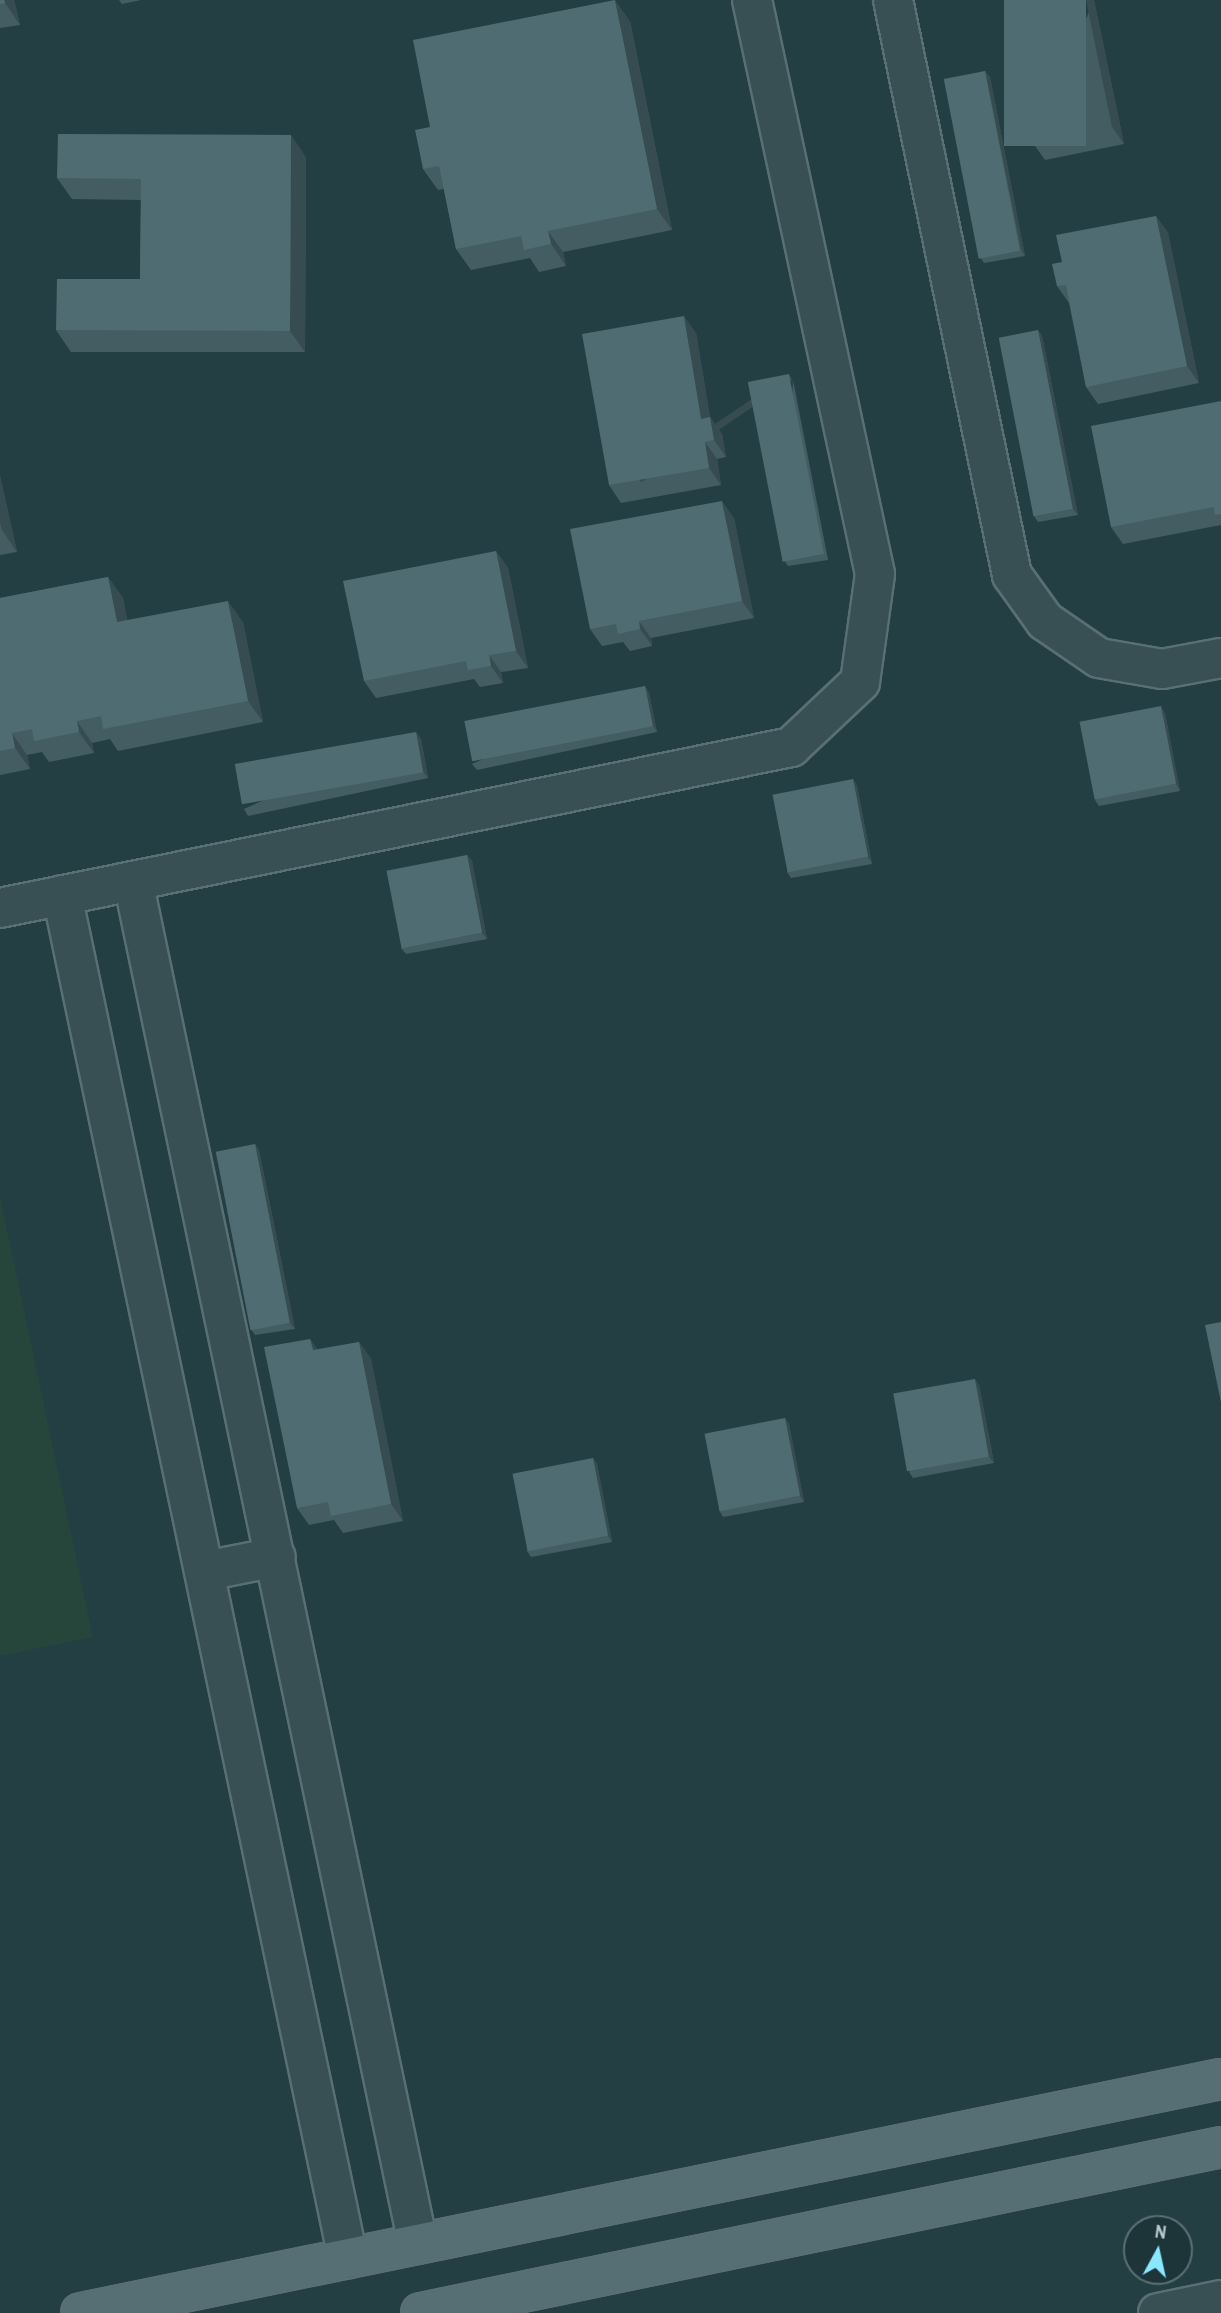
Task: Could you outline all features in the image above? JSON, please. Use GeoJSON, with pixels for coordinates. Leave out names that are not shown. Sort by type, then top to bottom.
{"type":"FeatureCollection","features":[{"type":"Feature","properties":{"kind":"main road"},"geometry":{"type":"LineString","coordinates":[[81,2313],[1221,2079]]}},
{"type":"Feature","properties":{"kind":"main road"},"geometry":{"type":"LineString","coordinates":[[421,2313],[1221,2147]]}},
{"type":"Feature","properties":{"kind":"street"},"geometry":{"type":"LineString","coordinates":[[0,908],[791,747],[860,682],[875,574],[752,0]]}},
{"type":"Feature","properties":{"kind":"street"},"geometry":{"type":"LineString","coordinates":[[893,0],[1012,575],[1045,621],[1099,658],[1162,669],[1221,658]]}},
{"type":"Feature","properties":{"kind":"street"},"geometry":{"type":"LineString","coordinates":[[133,881],[418,2244]]}},
{"type":"Feature","properties":{"kind":"street"},"geometry":{"type":"LineString","coordinates":[[62,895],[348,2258]]}},
{"type":"Feature","properties":{"kind":"street"},"geometry":{"type":"LineString","coordinates":[[205,1571],[276,1557]]}},
{"type":"Feature","properties":{"kind":"street"},"geometry":{"type":"LineString","coordinates":[[1158,2313],[1221,2300]]}},
{"type":"Feature","properties":{"kind":"green space"},"geometry":{"type":"Polygon","coordinates":[[[0,1196],[93,1637],[0,1656],[0,1196]]]}},
{"type":"Feature","properties":{"kind":"building"},"geometry":{"type":"Polygon","coordinates":[[[615,0],[657,209],[548,231],[551,244],[524,250],[521,236],[456,249],[439,166],[423,169],[415,130],[430,127],[413,40],[615,0]]]}},
{"type":"Feature","properties":{"kind":"building"},"geometry":{"type":"Polygon","coordinates":[[[1004,0],[1086,0],[1086,146],[1004,146],[1004,0]]]}},
{"type":"Feature","properties":{"kind":"building"},"geometry":{"type":"Polygon","coordinates":[[[985,71],[1020,251],[979,259],[944,79],[985,71]]]}},
{"type":"Feature","properties":{"kind":"building"},"geometry":{"type":"Polygon","coordinates":[[[58,134],[291,135],[290,331],[56,330],[57,279],[140,279],[141,179],[57,178],[58,134]]]}},
{"type":"Feature","properties":{"kind":"building"},"geometry":{"type":"Polygon","coordinates":[[[1156,216],[1187,366],[1086,387],[1066,285],[1057,286],[1052,264],[1062,262],[1056,235],[1156,216]]]}},
{"type":"Feature","properties":{"kind":"building"},"geometry":{"type":"Polygon","coordinates":[[[684,316],[701,419],[710,417],[714,440],[705,442],[709,468],[609,485],[582,334],[684,316]]]}},
{"type":"Feature","properties":{"kind":"building"},"geometry":{"type":"Polygon","coordinates":[[[1038,330],[1073,509],[1033,516],[999,338],[1038,330]]]}},
{"type":"Feature","properties":{"kind":"building"},"geometry":{"type":"Polygon","coordinates":[[[789,374],[824,554],[783,562],[748,382],[789,374]]]}},
{"type":"Feature","properties":{"kind":"building"},"geometry":{"type":"Polygon","coordinates":[[[1221,401],[1221,514],[1215,515],[1214,507],[1111,527],[1091,426],[1221,401]]]}},
{"type":"Feature","properties":{"kind":"building"},"geometry":{"type":"Polygon","coordinates":[[[722,501],[742,601],[639,621],[640,629],[618,634],[616,624],[590,629],[570,529],[722,501]]]}},
{"type":"Feature","properties":{"kind":"building"},"geometry":{"type":"Polygon","coordinates":[[[496,551],[516,651],[489,655],[491,666],[468,670],[466,661],[364,681],[343,581],[496,551]]]}},
{"type":"Feature","properties":{"kind":"building"},"geometry":{"type":"Polygon","coordinates":[[[108,577],[117,622],[228,601],[248,701],[103,729],[101,716],[77,721],[79,732],[34,741],[32,729],[12,733],[15,748],[0,751],[0,598],[108,577]]]}},
{"type":"Feature","properties":{"kind":"building"},"geometry":{"type":"Polygon","coordinates":[[[645,686],[653,726],[472,761],[464,721],[645,686]]]}},
{"type":"Feature","properties":{"kind":"building"},"geometry":{"type":"Polygon","coordinates":[[[1161,706],[1176,784],[1095,799],[1080,722],[1161,706]]]}},
{"type":"Feature","properties":{"kind":"building"},"geometry":{"type":"Polygon","coordinates":[[[416,732],[423,772],[242,804],[235,764],[416,732]]]}},
{"type":"Feature","properties":{"kind":"building"},"geometry":{"type":"Polygon","coordinates":[[[853,779],[868,857],[788,872],[773,795],[853,779]]]}},
{"type":"Feature","properties":{"kind":"building"},"geometry":{"type":"Polygon","coordinates":[[[467,855],[482,933],[402,948],[387,871],[467,855]]]}},
{"type":"Feature","properties":{"kind":"building"},"geometry":{"type":"Polygon","coordinates":[[[255,1144],[290,1323],[250,1330],[216,1152],[255,1144]]]}},
{"type":"Feature","properties":{"kind":"building"},"geometry":{"type":"Polygon","coordinates":[[[1221,1322],[1221,1402],[1205,1325],[1221,1322]]]}},
{"type":"Feature","properties":{"kind":"building"},"geometry":{"type":"Polygon","coordinates":[[[310,1339],[313,1350],[359,1342],[391,1504],[331,1516],[328,1502],[297,1508],[264,1347],[310,1339]]]}},
{"type":"Feature","properties":{"kind":"building"},"geometry":{"type":"Polygon","coordinates":[[[975,1379],[989,1457],[907,1471],[893,1393],[975,1379]]]}},
{"type":"Feature","properties":{"kind":"building"},"geometry":{"type":"Polygon","coordinates":[[[785,1418],[800,1496],[720,1511],[705,1434],[785,1418]]]}},
{"type":"Feature","properties":{"kind":"building"},"geometry":{"type":"Polygon","coordinates":[[[593,1458],[608,1536],[528,1551],[513,1474],[593,1458]]]}}]}
